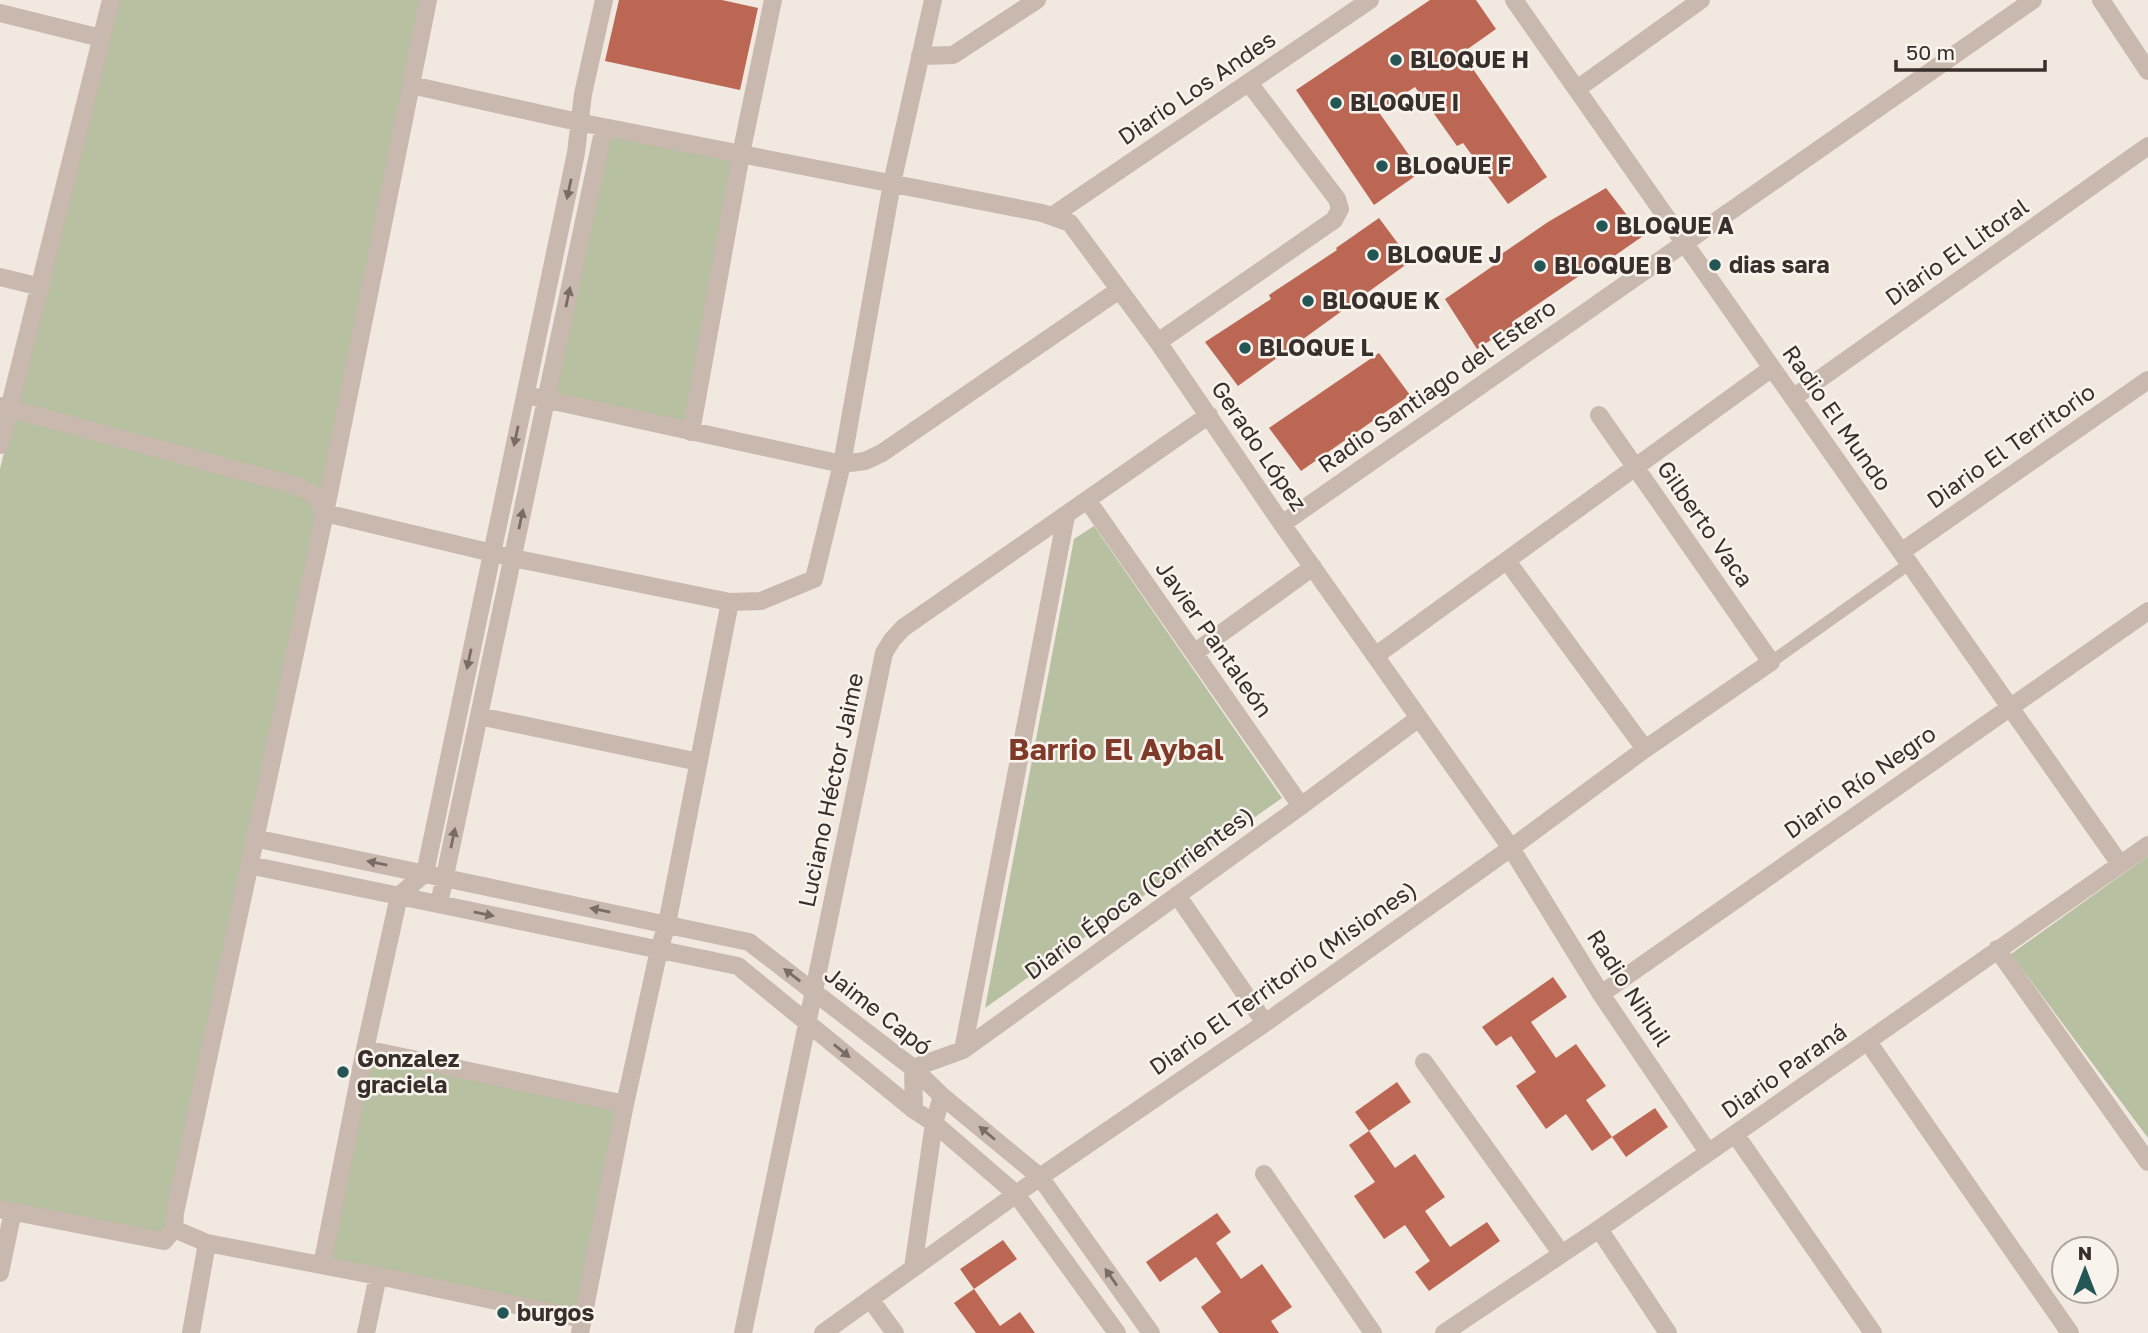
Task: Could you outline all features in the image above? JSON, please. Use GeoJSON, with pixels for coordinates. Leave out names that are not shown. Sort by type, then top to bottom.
{"type":"FeatureCollection","features":[{"type":"Feature","properties":{"kind":"street"},"geometry":{"type":"LineString","coordinates":[[0,445],[4,407],[41,287],[111,0]]}},
{"type":"Feature","properties":{"kind":"street"},"geometry":{"type":"LineString","coordinates":[[0,1273],[7,1210],[164,1241],[174,1229],[175,1213],[254,838],[325,513],[428,0]]}},
{"type":"Feature","properties":{"kind":"street"},"geometry":{"type":"LineString","coordinates":[[322,1265],[399,896],[425,873],[576,153],[578,122],[604,0]]}},
{"type":"Feature","properties":{"kind":"street"},"geometry":{"type":"LineString","coordinates":[[691,432],[741,154],[773,0]]}},
{"type":"Feature","properties":{"kind":"street"},"geometry":{"type":"LineString","coordinates":[[325,513],[513,558],[730,602],[761,601],[814,579],[842,464],[892,184],[933,0]]}},
{"type":"Feature","properties":{"kind":"street"},"geometry":{"type":"LineString","coordinates":[[920,56],[953,55],[1037,0]]}},
{"type":"Feature","properties":{"kind":"street","name":"Diario Los Andes"},"geometry":{"type":"LineString","coordinates":[[1052,216],[1370,0]]}},
{"type":"Feature","properties":{"kind":"street","name":"Radio El Mundo"},"geometry":{"type":"LineString","coordinates":[[1514,0],[2120,864]]}},
{"type":"Feature","properties":{"kind":"street"},"geometry":{"type":"LineString","coordinates":[[1577,89],[1701,0]]}},
{"type":"Feature","properties":{"kind":"street","name":"Radio Santiago del Estero"},"geometry":{"type":"LineString","coordinates":[[1282,524],[2033,0]]}},
{"type":"Feature","properties":{"kind":"street"},"geometry":{"type":"LineString","coordinates":[[2101,0],[2148,71]]}},
{"type":"Feature","properties":{"kind":"street"},"geometry":{"type":"LineString","coordinates":[[0,13],[101,38]]}},
{"type":"Feature","properties":{"kind":"street"},"geometry":{"type":"LineString","coordinates":[[1158,342],[1334,220],[1340,209],[1337,199],[1249,83]]}},
{"type":"Feature","properties":{"kind":"street","name":"Gerado López"},"geometry":{"type":"LineString","coordinates":[[411,85],[578,122],[1052,216],[1070,223],[1158,342],[1282,524],[1511,848]]}},
{"type":"Feature","properties":{"kind":"street"},"geometry":{"type":"LineString","coordinates":[[439,905],[604,127]]}},
{"type":"Feature","properties":{"kind":"street","name":"Diario El Litoral"},"geometry":{"type":"LineString","coordinates":[[1793,398],[2148,146]]}},
{"type":"Feature","properties":{"kind":"street"},"geometry":{"type":"LineString","coordinates":[[0,278],[41,287]]}},
{"type":"Feature","properties":{"kind":"street"},"geometry":{"type":"LineString","coordinates":[[524,394],[842,464],[865,461],[882,453],[1119,290]]}},
{"type":"Feature","properties":{"kind":"street"},"geometry":{"type":"LineString","coordinates":[[1375,656],[1772,368]]}},
{"type":"Feature","properties":{"kind":"street","name":"Diario El Territorio"},"geometry":{"type":"LineString","coordinates":[[1905,558],[2148,380]]}},
{"type":"Feature","properties":{"kind":"street"},"geometry":{"type":"LineString","coordinates":[[4,407],[297,486],[312,492],[319,499],[325,513]]}},
{"type":"Feature","properties":{"kind":"street","name":"Luciano Héctor Jaime"},"geometry":{"type":"LineString","coordinates":[[743,1333],[884,653],[903,628],[1209,415]]}},
{"type":"Feature","properties":{"kind":"street","name":"Gilberto Vaca"},"geometry":{"type":"LineString","coordinates":[[1599,415],[1771,662]]}},
{"type":"Feature","properties":{"kind":"street","name":"Javier Pantaleón"},"geometry":{"type":"LineString","coordinates":[[1088,501],[1301,806]]}},
{"type":"Feature","properties":{"kind":"street"},"geometry":{"type":"LineString","coordinates":[[963,1050],[1066,516]]}},
{"type":"Feature","properties":{"kind":"street"},"geometry":{"type":"LineString","coordinates":[[1507,561],[1645,749]]}},
{"type":"Feature","properties":{"kind":"street"},"geometry":{"type":"LineString","coordinates":[[1194,653],[1313,566]]}},
{"type":"Feature","properties":{"kind":"street"},"geometry":{"type":"LineString","coordinates":[[174,1229],[207,1243],[378,1276],[582,1326],[625,1104],[667,924],[730,602]]}},
{"type":"Feature","properties":{"kind":"street","name":"Diario Río Negro"},"geometry":{"type":"LineString","coordinates":[[1601,994],[2148,611]]}},
{"type":"Feature","properties":{"kind":"street","name":"Diario El Territorio (Misiones)"},"geometry":{"type":"LineString","coordinates":[[823,1333],[1040,1177],[1265,1023],[1645,749],[1771,662]]}},
{"type":"Feature","properties":{"kind":"street"},"geometry":{"type":"LineString","coordinates":[[479,716],[699,762]]}},
{"type":"Feature","properties":{"kind":"street","name":"Diario Época (Corrientes)"},"geometry":{"type":"LineString","coordinates":[[913,1068],[963,1050],[1419,718]]}},
{"type":"Feature","properties":{"kind":"street","name":"Jaime Capó"},"geometry":{"type":"LineString","coordinates":[[254,838],[750,942],[913,1068],[942,1096],[1040,1177],[1151,1333]]}},
{"type":"Feature","properties":{"kind":"street","name":"Diario Paraná"},"geometry":{"type":"LineString","coordinates":[[1444,1333],[1599,1229],[2148,845]]}},
{"type":"Feature","properties":{"kind":"street","name":"Radio Nihuil"},"geometry":{"type":"LineString","coordinates":[[1511,848],[1601,994],[1708,1152]]}},
{"type":"Feature","properties":{"kind":"street"},"geometry":{"type":"LineString","coordinates":[[249,865],[738,966],[914,1110],[934,1123],[1016,1194],[1117,1333]]}},
{"type":"Feature","properties":{"kind":"street"},"geometry":{"type":"LineString","coordinates":[[1177,895],[1265,1023]]}},
{"type":"Feature","properties":{"kind":"street"},"geometry":{"type":"LineString","coordinates":[[1997,949],[2148,1163]]}},
{"type":"Feature","properties":{"kind":"street"},"geometry":{"type":"LineString","coordinates":[[1868,1042],[2070,1333]]}},
{"type":"Feature","properties":{"kind":"street"},"geometry":{"type":"LineString","coordinates":[[365,1049],[625,1104]]}},
{"type":"Feature","properties":{"kind":"street"},"geometry":{"type":"LineString","coordinates":[[1424,1062],[1561,1253]]}},
{"type":"Feature","properties":{"kind":"street"},"geometry":{"type":"LineString","coordinates":[[913,1068],[914,1110]]}},
{"type":"Feature","properties":{"kind":"street"},"geometry":{"type":"LineString","coordinates":[[913,1268],[934,1123],[942,1096]]}},
{"type":"Feature","properties":{"kind":"street"},"geometry":{"type":"LineString","coordinates":[[1735,1134],[1873,1333]]}},
{"type":"Feature","properties":{"kind":"street"},"geometry":{"type":"LineString","coordinates":[[1264,1174],[1373,1333]]}},
{"type":"Feature","properties":{"kind":"street"},"geometry":{"type":"LineString","coordinates":[[1599,1229],[1668,1333]]}},
{"type":"Feature","properties":{"kind":"street"},"geometry":{"type":"LineString","coordinates":[[191,1333],[207,1243]]}},
{"type":"Feature","properties":{"kind":"street"},"geometry":{"type":"LineString","coordinates":[[366,1333],[378,1276]]}},
{"type":"Feature","properties":{"kind":"street"},"geometry":{"type":"LineString","coordinates":[[870,1299],[895,1333]]}},
{"type":"Feature","properties":{"kind":"lane"},"geometry":{"type":"LineString","coordinates":[[1771,662],[1905,558]]}},
{"type":"Feature","properties":{"kind":"green space"},"geometry":{"type":"Polygon","coordinates":[[[115,0],[427,0],[163,1241],[0,1209],[0,469],[115,0]]]}},
{"type":"Feature","properties":{"kind":"green space"},"geometry":{"type":"Polygon","coordinates":[[[605,128],[749,155],[690,432],[547,399],[605,128]]]}},
{"type":"Feature","properties":{"kind":"green space"},"geometry":{"type":"Polygon","coordinates":[[[1094,526],[1282,798],[985,1008],[1074,539],[1094,526]]]}},
{"type":"Feature","properties":{"kind":"green space"},"geometry":{"type":"Polygon","coordinates":[[[2148,856],[2148,1138],[2011,954],[2148,856]]]}},
{"type":"Feature","properties":{"kind":"green space"},"geometry":{"type":"Polygon","coordinates":[[[365,1050],[625,1104],[583,1316],[322,1265],[365,1050]]]}},
{"type":"Feature","properties":{"kind":"building"},"geometry":{"type":"Polygon","coordinates":[[[619,0],[722,0],[758,8],[740,90],[605,61],[619,0]]]}},
{"type":"Feature","properties":{"kind":"building"},"geometry":{"type":"Polygon","coordinates":[[[1430,0],[1476,0],[1496,29],[1462,53],[1547,177],[1508,204],[1463,143],[1457,146],[1415,87],[1378,111],[1421,172],[1374,205],[1296,90],[1430,0]]]}},
{"type":"Feature","properties":{"kind":"building"},"geometry":{"type":"Polygon","coordinates":[[[1606,188],[1643,236],[1600,266],[1598,263],[1477,349],[1445,299],[1503,259],[1500,255],[1548,222],[1606,188]]]}},
{"type":"Feature","properties":{"kind":"building"},"geometry":{"type":"Polygon","coordinates":[[[1379,218],[1411,261],[1238,386],[1205,342],[1271,299],[1269,295],[1337,250],[1336,248],[1379,218]]]}},
{"type":"Feature","properties":{"kind":"building"},"geometry":{"type":"Polygon","coordinates":[[[1379,353],[1410,395],[1301,471],[1269,428],[1379,353]]]}},
{"type":"Feature","properties":{"kind":"building"},"geometry":{"type":"Polygon","coordinates":[[[1553,977],[1567,997],[1531,1022],[1556,1058],[1576,1044],[1606,1086],[1586,1100],[1612,1137],[1592,1151],[1566,1114],[1546,1129],[1516,1086],[1536,1072],[1511,1036],[1496,1046],[1482,1027],[1553,977]]]}},
{"type":"Feature","properties":{"kind":"building"},"geometry":{"type":"Polygon","coordinates":[[[1397,1082],[1411,1102],[1369,1131],[1355,1112],[1397,1082]]]}},
{"type":"Feature","properties":{"kind":"building"},"geometry":{"type":"Polygon","coordinates":[[[1655,1108],[1668,1127],[1626,1157],[1612,1137],[1655,1108]]]}},
{"type":"Feature","properties":{"kind":"building"},"geometry":{"type":"Polygon","coordinates":[[[1369,1131],[1395,1168],[1415,1154],[1445,1197],[1425,1211],[1450,1247],[1487,1222],[1500,1241],[1429,1291],[1415,1272],[1430,1261],[1405,1225],[1384,1239],[1354,1196],[1375,1182],[1349,1145],[1369,1131]]]}},
{"type":"Feature","properties":{"kind":"building"},"geometry":{"type":"Polygon","coordinates":[[[1217,1213],[1231,1232],[1216,1243],[1241,1279],[1262,1264],[1292,1307],[1271,1321],[1279,1333],[1219,1333],[1201,1307],[1221,1292],[1196,1257],[1160,1282],[1146,1262],[1217,1213]]]}},
{"type":"Feature","properties":{"kind":"building"},"geometry":{"type":"Polygon","coordinates":[[[1003,1240],[1017,1259],[974,1289],[960,1269],[1003,1240]]]}},
{"type":"Feature","properties":{"kind":"building"},"geometry":{"type":"Polygon","coordinates":[[[974,1289],[1000,1326],[990,1333],[976,1333],[954,1303],[974,1289]]]}},
{"type":"Feature","properties":{"kind":"building"},"geometry":{"type":"Polygon","coordinates":[[[1020,1312],[1035,1333],[990,1333],[1020,1312]]]}},
{"type":"Feature","properties":{"kind":"place","name":"BLOQUE H"},"geometry":{"type":"Point","coordinates":[1396,60]}},
{"type":"Feature","properties":{"kind":"place","name":"BLOQUE I"},"geometry":{"type":"Point","coordinates":[1336,103]}},
{"type":"Feature","properties":{"kind":"place","name":"BLOQUE F"},"geometry":{"type":"Point","coordinates":[1382,166]}},
{"type":"Feature","properties":{"kind":"place","name":"BLOQUE A"},"geometry":{"type":"Point","coordinates":[1602,226]}},
{"type":"Feature","properties":{"kind":"place","name":"BLOQUE J"},"geometry":{"type":"Point","coordinates":[1373,255]}},
{"type":"Feature","properties":{"kind":"place","name":"dias sara"},"geometry":{"type":"Point","coordinates":[1715,265]}},
{"type":"Feature","properties":{"kind":"place","name":"BLOQUE B"},"geometry":{"type":"Point","coordinates":[1540,266]}},
{"type":"Feature","properties":{"kind":"place","name":"BLOQUE K"},"geometry":{"type":"Point","coordinates":[1308,301]}},
{"type":"Feature","properties":{"kind":"place","name":"BLOQUE L"},"geometry":{"type":"Point","coordinates":[1245,348]}},
{"type":"Feature","properties":{"kind":"place","name":"Gonzalez graciela"},"geometry":{"type":"Point","coordinates":[343,1072]}},
{"type":"Feature","properties":{"kind":"place","name":"burgos"},"geometry":{"type":"Point","coordinates":[503,1313]}},
{"type":"Feature","properties":{"kind":"district","name":"Barrio El Aybal"},"geometry":{"type":"Point","coordinates":[1116,750]}}]}
